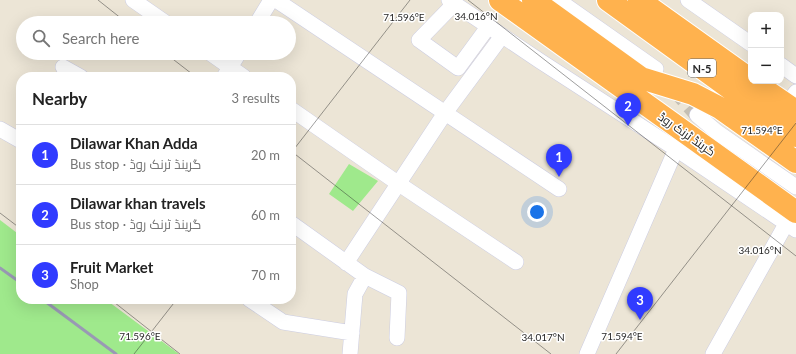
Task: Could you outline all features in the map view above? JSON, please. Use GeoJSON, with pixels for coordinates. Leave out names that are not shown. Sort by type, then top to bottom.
{"type":"FeatureCollection","features":[{"type":"Feature","properties":{"kind":"highway","name":"گرینڈ ٹرنک روڈ"},"geometry":{"type":"LineString","coordinates":[[500,0],[557,41],[793,222]]}},
{"type":"Feature","properties":{"kind":"highway"},"geometry":{"type":"LineString","coordinates":[[533,0],[641,78],[693,94],[709,101],[796,162]]}},
{"type":"Feature","properties":{"kind":"highway","name":"N-5"},"geometry":{"type":"LineString","coordinates":[[608,0],[796,136]]}},
{"type":"Feature","properties":{"kind":"highway"},"geometry":{"type":"LineString","coordinates":[[639,0],[748,77]]}},
{"type":"Feature","properties":{"kind":"highway"},"geometry":{"type":"LineString","coordinates":[[759,84],[793,103]]}},
{"type":"Feature","properties":{"kind":"street"},"geometry":{"type":"LineString","coordinates":[[133,0],[156,16]]}},
{"type":"Feature","properties":{"kind":"street"},"geometry":{"type":"LineString","coordinates":[[261,16],[271,0]]}},
{"type":"Feature","properties":{"kind":"street"},"geometry":{"type":"LineString","coordinates":[[276,0],[559,189]]}},
{"type":"Feature","properties":{"kind":"street"},"geometry":{"type":"LineString","coordinates":[[558,0],[656,69]]}},
{"type":"Feature","properties":{"kind":"street"},"geometry":{"type":"LineString","coordinates":[[688,0],[748,42]]}},
{"type":"Feature","properties":{"kind":"street"},"geometry":{"type":"LineString","coordinates":[[488,27],[458,68],[418,40],[452,2],[676,150],[793,222],[713,354]]}},
{"type":"Feature","properties":{"kind":"street"},"geometry":{"type":"LineString","coordinates":[[346,263],[445,113],[502,36]]}},
{"type":"Feature","properties":{"kind":"street"},"geometry":{"type":"LineString","coordinates":[[540,61],[557,41]]}},
{"type":"Feature","properties":{"kind":"street"},"geometry":{"type":"LineString","coordinates":[[216,60],[227,72],[235,60]]}},
{"type":"Feature","properties":{"kind":"street"},"geometry":{"type":"LineString","coordinates":[[63,67],[72,72]]}},
{"type":"Feature","properties":{"kind":"street"},"geometry":{"type":"LineString","coordinates":[[784,67],[796,76]]}},
{"type":"Feature","properties":{"kind":"street"},"geometry":{"type":"LineString","coordinates":[[296,112],[399,184],[516,262]]}},
{"type":"Feature","properties":{"kind":"street"},"geometry":{"type":"LineString","coordinates":[[697,115],[717,132],[796,187]]}},
{"type":"Feature","properties":{"kind":"street"},"geometry":{"type":"LineString","coordinates":[[0,129],[16,138]]}},
{"type":"Feature","properties":{"kind":"street"},"geometry":{"type":"LineString","coordinates":[[587,354],[676,150]]}},
{"type":"Feature","properties":{"kind":"street"},"geometry":{"type":"LineString","coordinates":[[296,227],[365,276],[399,293],[397,338]]}},
{"type":"Feature","properties":{"kind":"street"},"geometry":{"type":"LineString","coordinates":[[350,354],[355,294],[365,276]]}},
{"type":"Feature","properties":{"kind":"street"},"geometry":{"type":"LineString","coordinates":[[256,304],[283,322],[352,333]]}},
{"type":"Feature","properties":{"kind":"green space"},"geometry":{"type":"Polygon","coordinates":[[[349,164],[378,181],[353,211],[329,194],[349,164]]]}},
{"type":"Feature","properties":{"kind":"green space"},"geometry":{"type":"Polygon","coordinates":[[[0,220],[16,232],[16,304],[112,304],[179,354],[0,354],[0,220]]]}},
{"type":"Feature","properties":{"kind":"tunnel"},"geometry":{"type":"LineString","coordinates":[[674,89],[697,115]]}},
{"type":"Feature","properties":{"kind":"railway"},"geometry":{"type":"LineString","coordinates":[[0,268],[16,279]]}},
{"type":"Feature","properties":{"kind":"railway"},"geometry":{"type":"LineString","coordinates":[[49,304],[116,354]]}},
{"type":"Feature","properties":{"kind":"place","name":"Dilawar khan travels"},"geometry":{"type":"Point","coordinates":[628,126]}},
{"type":"Feature","properties":{"kind":"place","name":"Dilawar Khan Adda"},"geometry":{"type":"Point","coordinates":[559,177]}},
{"type":"Feature","properties":{"kind":"place","name":"Fruit Market"},"geometry":{"type":"Point","coordinates":[640,320]}}]}
